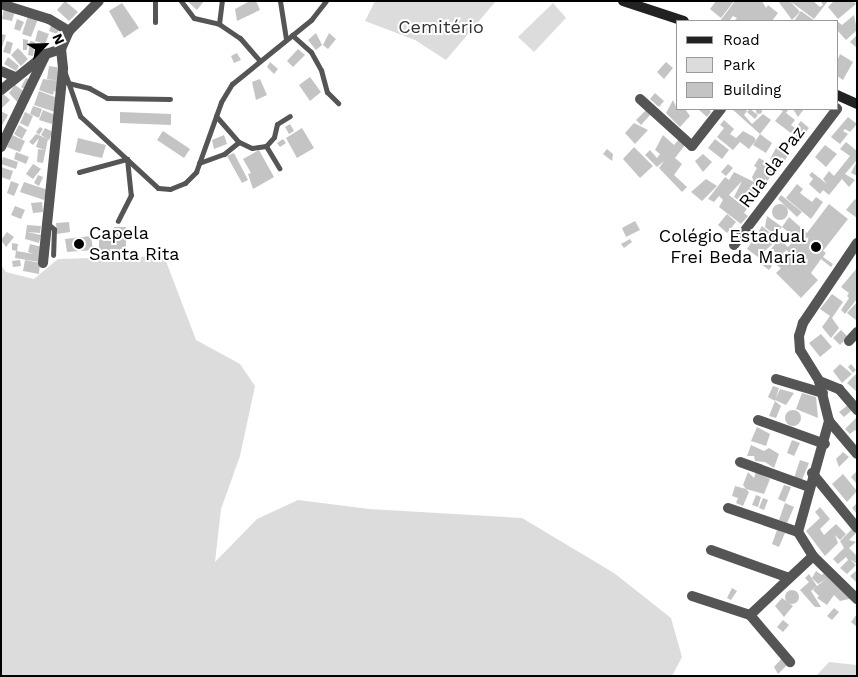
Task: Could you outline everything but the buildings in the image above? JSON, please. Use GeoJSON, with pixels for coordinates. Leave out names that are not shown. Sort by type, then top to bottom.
{"type":"FeatureCollection","features":[{"type":"Feature","properties":{"kind":"street"},"geometry":{"type":"LineString","coordinates":[[43,263],[64,68],[62,49],[69,31],[87,5],[99,1]]}},
{"type":"Feature","properties":{"kind":"street"},"geometry":{"type":"LineString","coordinates":[[623,1],[681,20]]}},
{"type":"Feature","properties":{"kind":"street"},"geometry":{"type":"LineString","coordinates":[[1,4],[49,19],[69,31]]}},
{"type":"Feature","properties":{"kind":"street"},"geometry":{"type":"LineString","coordinates":[[1,90],[46,54],[62,49]]}},
{"type":"Feature","properties":{"kind":"street"},"geometry":{"type":"LineString","coordinates":[[1,147],[46,54]]}},
{"type":"Feature","properties":{"kind":"street"},"geometry":{"type":"LineString","coordinates":[[1,71],[15,77]]}},
{"type":"Feature","properties":{"kind":"street"},"geometry":{"type":"LineString","coordinates":[[840,97],[857,104]]}},
{"type":"Feature","properties":{"kind":"street"},"geometry":{"type":"LineString","coordinates":[[640,99],[692,146],[721,110]]}},
{"type":"Feature","properties":{"kind":"street","name":"Rua da Paz"},"geometry":{"type":"LineString","coordinates":[[734,245],[836,110]]}},
{"type":"Feature","properties":{"kind":"street"},"geometry":{"type":"LineString","coordinates":[[798,532],[812,473],[824,444],[829,421],[820,381],[800,350],[799,336],[803,323],[857,243]]}},
{"type":"Feature","properties":{"kind":"street"},"geometry":{"type":"LineString","coordinates":[[849,341],[857,332]]}},
{"type":"Feature","properties":{"kind":"street"},"geometry":{"type":"LineString","coordinates":[[776,379],[823,392]]}},
{"type":"Feature","properties":{"kind":"street"},"geometry":{"type":"LineString","coordinates":[[820,381],[839,389],[857,410]]}},
{"type":"Feature","properties":{"kind":"street"},"geometry":{"type":"LineString","coordinates":[[758,420],[824,444]]}},
{"type":"Feature","properties":{"kind":"street"},"geometry":{"type":"LineString","coordinates":[[829,421],[857,454]]}},
{"type":"Feature","properties":{"kind":"street"},"geometry":{"type":"LineString","coordinates":[[740,462],[809,487]]}},
{"type":"Feature","properties":{"kind":"street"},"geometry":{"type":"LineString","coordinates":[[812,473],[857,528]]}},
{"type":"Feature","properties":{"kind":"street"},"geometry":{"type":"LineString","coordinates":[[728,508],[798,532],[813,556],[857,599]]}},
{"type":"Feature","properties":{"kind":"street"},"geometry":{"type":"LineString","coordinates":[[711,550],[789,578]]}},
{"type":"Feature","properties":{"kind":"street"},"geometry":{"type":"LineString","coordinates":[[750,615],[813,556]]}},
{"type":"Feature","properties":{"kind":"street"},"geometry":{"type":"LineString","coordinates":[[692,596],[750,615],[790,662]]}},
{"type":"Feature","properties":{"kind":"lane"},"geometry":{"type":"LineString","coordinates":[[155,1],[155,22]]}},
{"type":"Feature","properties":{"kind":"lane"},"geometry":{"type":"LineString","coordinates":[[182,1],[183,8],[194,18],[219,24],[240,38],[260,61]]}},
{"type":"Feature","properties":{"kind":"lane"},"geometry":{"type":"LineString","coordinates":[[219,24],[222,1]]}},
{"type":"Feature","properties":{"kind":"lane"},"geometry":{"type":"LineString","coordinates":[[280,1],[286,40]]}},
{"type":"Feature","properties":{"kind":"lane"},"geometry":{"type":"LineString","coordinates":[[64,68],[80,116],[158,188],[170,189],[185,183],[199,163],[216,116],[232,84],[311,20],[326,1]]}},
{"type":"Feature","properties":{"kind":"lane"},"geometry":{"type":"LineString","coordinates":[[292,35],[311,52],[322,70],[327,92],[338,104]]}},
{"type":"Feature","properties":{"kind":"lane"},"geometry":{"type":"LineString","coordinates":[[68,83],[89,88],[107,98],[170,99]]}},
{"type":"Feature","properties":{"kind":"lane"},"geometry":{"type":"LineString","coordinates":[[216,116],[239,142],[252,148],[266,146],[274,137],[277,124],[290,116]]}},
{"type":"Feature","properties":{"kind":"lane"},"geometry":{"type":"LineString","coordinates":[[199,163],[224,154],[239,142]]}},
{"type":"Feature","properties":{"kind":"lane"},"geometry":{"type":"LineString","coordinates":[[266,146],[279,168]]}},
{"type":"Feature","properties":{"kind":"lane"},"geometry":{"type":"LineString","coordinates":[[79,172],[127,159]]}},
{"type":"Feature","properties":{"kind":"lane"},"geometry":{"type":"LineString","coordinates":[[118,221],[131,195],[127,159]]}},
{"type":"Feature","properties":{"kind":"lane"},"geometry":{"type":"LineString","coordinates":[[47,224],[54,229],[53,255]]}},
{"type":"Feature","properties":{"kind":"green space","name":"Cemitério"},"geometry":{"type":"Polygon","coordinates":[[[375,1],[496,1],[446,60],[415,40],[365,21],[375,1]]]}},
{"type":"Feature","properties":{"kind":"green space"},"geometry":{"type":"Polygon","coordinates":[[[553,3],[566,18],[534,52],[518,37],[553,3]]]}},
{"type":"Feature","properties":{"kind":"green space"},"geometry":{"type":"Polygon","coordinates":[[[164,256],[196,340],[240,364],[255,386],[240,456],[221,509],[215,562],[257,519],[298,500],[369,509],[522,518],[614,573],[671,618],[682,657],[672,676],[1,676],[1,265],[6,272],[34,279],[58,259],[164,256]]]}},
{"type":"Feature","properties":{"kind":"green space"},"geometry":{"type":"Polygon","coordinates":[[[829,662],[857,665],[857,676],[816,676],[829,662]]]}},
{"type":"Feature","properties":{"kind":"place","name":"Capela Santa Rita"},"geometry":{"type":"Point","coordinates":[79,244]}},
{"type":"Feature","properties":{"kind":"place","name":"Colégio Estadual Frei Beda Maria"},"geometry":{"type":"Point","coordinates":[816,247]}}]}
